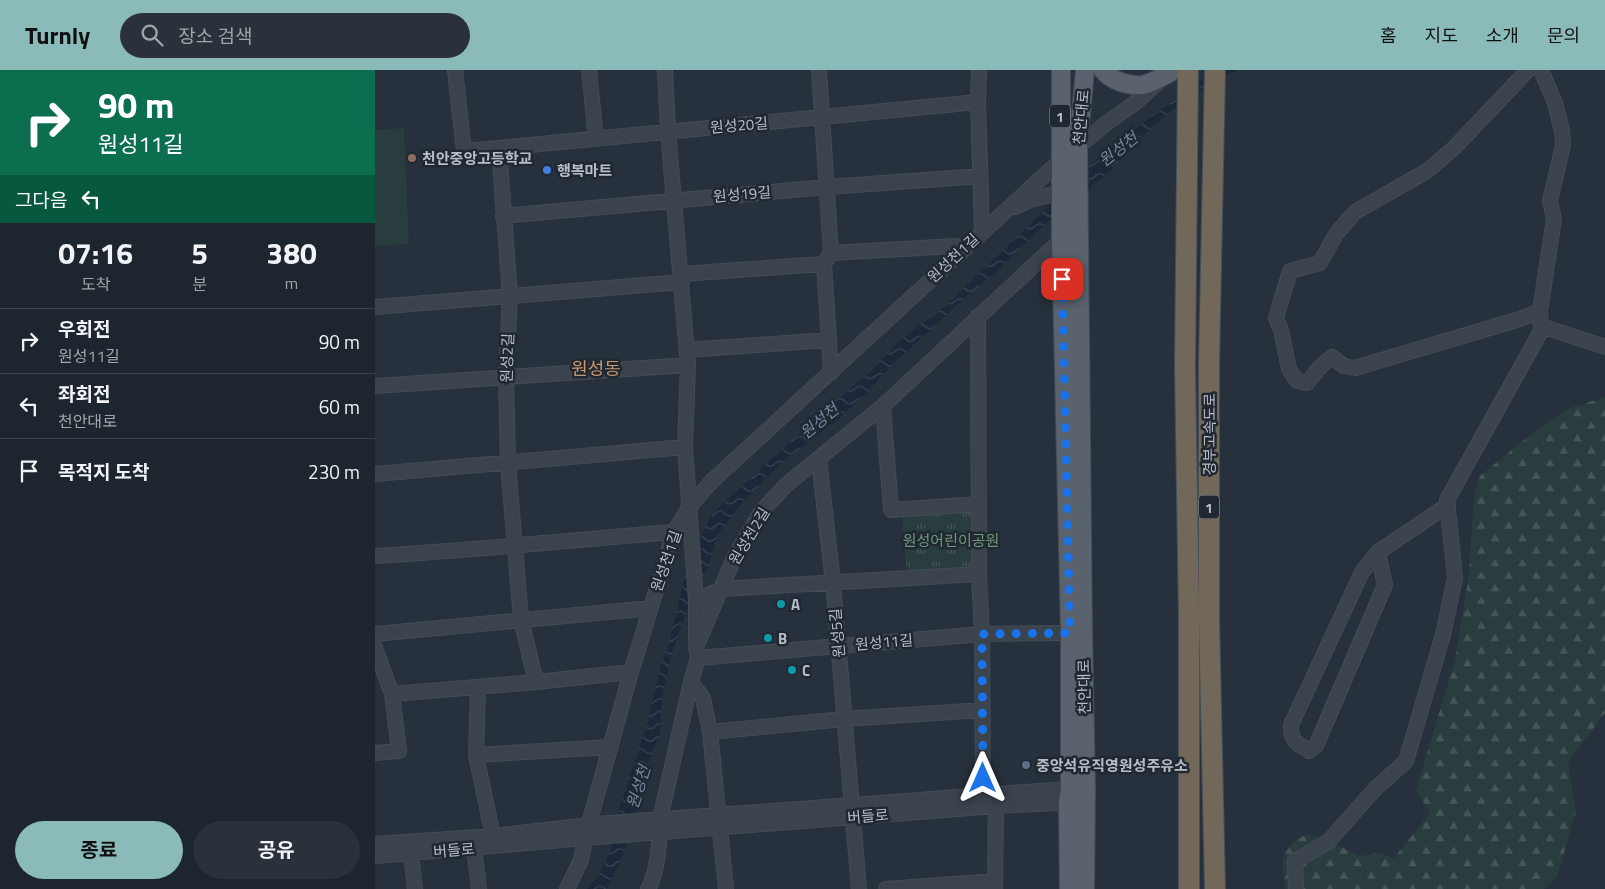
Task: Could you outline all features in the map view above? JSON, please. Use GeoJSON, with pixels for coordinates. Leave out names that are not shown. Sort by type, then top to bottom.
{"type":"FeatureCollection","features":[{"type":"Feature","properties":{"kind":"highway","name":"경부고속도로"},"geometry":{"type":"LineString","coordinates":[[1215,70],[1209,403],[1209,617],[1215,889]]}},
{"type":"Feature","properties":{"kind":"highway","name":"경부고속도로"},"geometry":{"type":"LineString","coordinates":[[1178,71],[1188,141],[1185,366],[1189,619],[1189,889]]}},
{"type":"Feature","properties":{"kind":"main road","name":"천안대로"},"geometry":{"type":"LineString","coordinates":[[1061,70],[1061,168]]}},
{"type":"Feature","properties":{"kind":"main road","name":"천안대로"},"geometry":{"type":"LineString","coordinates":[[1069,889],[1077,795],[1082,592],[1078,146],[1085,70]]}},
{"type":"Feature","properties":{"kind":"main road"},"geometry":{"type":"LineString","coordinates":[[1103,70],[1123,83],[1144,85],[1178,71]]}},
{"type":"Feature","properties":{"kind":"main road","name":"1"},"geometry":{"type":"LineString","coordinates":[[1061,168],[1061,234]]}},
{"type":"Feature","properties":{"kind":"main road","name":"천안대로"},"geometry":{"type":"LineString","coordinates":[[1061,234],[1070,633],[1077,795],[1085,889]]}},
{"type":"Feature","properties":{"kind":"street"},"geometry":{"type":"LineString","coordinates":[[455,70],[465,150],[499,148]]}},
{"type":"Feature","properties":{"kind":"street"},"geometry":{"type":"LineString","coordinates":[[589,70],[596,139]]}},
{"type":"Feature","properties":{"kind":"street"},"geometry":{"type":"LineString","coordinates":[[665,70],[668,131],[688,365],[685,448],[696,600],[697,652]]}},
{"type":"Feature","properties":{"kind":"street"},"geometry":{"type":"LineString","coordinates":[[819,70],[827,187],[828,340],[831,373]]}},
{"type":"Feature","properties":{"kind":"street"},"geometry":{"type":"LineString","coordinates":[[979,70],[978,102],[982,232]]}},
{"type":"Feature","properties":{"kind":"street"},"geometry":{"type":"LineString","coordinates":[[1528,70],[1454,148],[1427,171],[1355,212],[1336,234],[1320,262],[1289,271],[1276,318],[1281,330],[1289,369],[1297,381],[1307,383],[1320,367],[1332,357],[1344,366],[1355,368],[1520,319],[1540,311]]}},
{"type":"Feature","properties":{"kind":"street"},"geometry":{"type":"LineString","coordinates":[[1296,889],[1295,861],[1328,842],[1375,789],[1406,761],[1443,635],[1455,578],[1447,500],[1541,331],[1540,311],[1554,219],[1550,201],[1563,145],[1563,131],[1555,103],[1541,70]]}},
{"type":"Feature","properties":{"kind":"street","name":"원성천1길"},"geometry":{"type":"LineString","coordinates":[[567,889],[581,860],[591,831],[631,672],[674,532],[690,506],[711,482],[831,373],[960,251],[1006,210],[1061,168],[1078,146],[1135,103],[1149,88],[1178,71]]}},
{"type":"Feature","properties":{"kind":"street","name":"원성20길"},"geometry":{"type":"LineString","coordinates":[[499,148],[978,102]]}},
{"type":"Feature","properties":{"kind":"street","name":"원성2길"},"geometry":{"type":"LineString","coordinates":[[499,148],[510,296],[505,377],[508,462],[521,619],[536,682]]}},
{"type":"Feature","properties":{"kind":"street","name":"원성19길"},"geometry":{"type":"LineString","coordinates":[[503,216],[827,187],[981,176]]}},
{"type":"Feature","properties":{"kind":"street"},"geometry":{"type":"LineString","coordinates":[[1006,210],[1033,199],[1055,194]]}},
{"type":"Feature","properties":{"kind":"street","name":"원성천2길"},"geometry":{"type":"LineString","coordinates":[[654,887],[656,826],[697,652],[735,556],[761,512],[786,485],[883,406],[1061,234]]}},
{"type":"Feature","properties":{"kind":"street"},"geometry":{"type":"LineString","coordinates":[[375,307],[510,296],[681,278],[827,258],[956,246],[960,251]]}},
{"type":"Feature","properties":{"kind":"street"},"geometry":{"type":"LineString","coordinates":[[978,316],[979,574],[982,634],[983,795]]}},
{"type":"Feature","properties":{"kind":"street"},"geometry":{"type":"LineString","coordinates":[[1541,326],[1605,347]]}},
{"type":"Feature","properties":{"kind":"street"},"geometry":{"type":"LineString","coordinates":[[687,350],[828,340]]}},
{"type":"Feature","properties":{"kind":"street"},"geometry":{"type":"LineString","coordinates":[[375,386],[688,365]]}},
{"type":"Feature","properties":{"kind":"street"},"geometry":{"type":"LineString","coordinates":[[883,406],[891,510],[979,504]]}},
{"type":"Feature","properties":{"kind":"street"},"geometry":{"type":"LineString","coordinates":[[375,474],[685,448]]}},
{"type":"Feature","properties":{"kind":"street","name":"원성5길"},"geometry":{"type":"LineString","coordinates":[[819,460],[833,582],[859,889]]}},
{"type":"Feature","properties":{"kind":"street"},"geometry":{"type":"LineString","coordinates":[[1379,552],[1385,585],[1316,746],[1309,751],[1297,744],[1291,734],[1291,725],[1362,572],[1379,552],[1447,505]]}},
{"type":"Feature","properties":{"kind":"street"},"geometry":{"type":"LineString","coordinates":[[375,556],[458,551],[516,544],[674,532]]}},
{"type":"Feature","properties":{"kind":"street"},"geometry":{"type":"LineString","coordinates":[[696,600],[721,590],[979,574]]}},
{"type":"Feature","properties":{"kind":"street"},"geometry":{"type":"LineString","coordinates":[[375,634],[651,608]]}},
{"type":"Feature","properties":{"kind":"street","name":"원성11길"},"geometry":{"type":"LineString","coordinates":[[697,652],[838,646],[982,634],[1070,633]]}},
{"type":"Feature","properties":{"kind":"street"},"geometry":{"type":"LineString","coordinates":[[375,648],[392,694],[399,751],[375,753]]}},
{"type":"Feature","properties":{"kind":"street"},"geometry":{"type":"LineString","coordinates":[[392,694],[631,672]]}},
{"type":"Feature","properties":{"kind":"street"},"geometry":{"type":"LineString","coordinates":[[691,682],[703,698],[710,732],[726,889]]}},
{"type":"Feature","properties":{"kind":"street","name":"버들로"},"geometry":{"type":"LineString","coordinates":[[478,687],[476,755],[493,836]]}},
{"type":"Feature","properties":{"kind":"street"},"geometry":{"type":"LineString","coordinates":[[710,732],[983,710]]}},
{"type":"Feature","properties":{"kind":"street"},"geometry":{"type":"LineString","coordinates":[[476,755],[611,747]]}},
{"type":"Feature","properties":{"kind":"street","name":"버들로"},"geometry":{"type":"LineString","coordinates":[[851,812],[983,795],[1077,795]]}},
{"type":"Feature","properties":{"kind":"street","name":"버들로"},"geometry":{"type":"LineString","coordinates":[[375,844],[591,831],[851,812],[996,806],[1077,795]]}},
{"type":"Feature","properties":{"kind":"street"},"geometry":{"type":"LineString","coordinates":[[885,889],[995,885],[996,806]]}},
{"type":"Feature","properties":{"kind":"street","name":"버들로"},"geometry":{"type":"LineString","coordinates":[[375,856],[474,848],[591,831]]}},
{"type":"Feature","properties":{"kind":"street"},"geometry":{"type":"LineString","coordinates":[[474,848],[479,889]]}},
{"type":"Feature","properties":{"kind":"street"},"geometry":{"type":"LineString","coordinates":[[411,854],[415,889]]}},
{"type":"Feature","properties":{"kind":"green space"},"geometry":{"type":"Polygon","coordinates":[[[404,128],[409,244],[375,246],[375,130],[404,128]]]}},
{"type":"Feature","properties":{"kind":"green space"},"geometry":{"type":"Polygon","coordinates":[[[1605,397],[1605,713],[1568,762],[1576,811],[1557,877],[1544,889],[1285,889],[1283,864],[1285,853],[1293,842],[1305,835],[1318,836],[1360,856],[1376,853],[1394,858],[1430,813],[1416,790],[1455,660],[1469,575],[1475,492],[1480,476],[1520,443],[1567,409],[1605,397]]]}},
{"type":"Feature","properties":{"kind":"green space","name":"원성어린이공원"},"geometry":{"type":"Polygon","coordinates":[[[980,508],[985,513],[986,561],[979,568],[907,573],[902,513],[980,508]]]}},
{"type":"Feature","properties":{"kind":"water","name":"원성천"},"geometry":{"type":"Polygon","coordinates":[[[1214,70],[1238,70],[1222,77],[1192,96],[1156,123],[1109,172],[1042,227],[997,271],[896,361],[841,417],[780,464],[745,500],[717,535],[710,562],[687,611],[672,653],[662,698],[660,733],[646,767],[636,812],[622,858],[607,889],[587,889],[597,878],[610,852],[620,806],[647,725],[662,661],[669,644],[686,571],[703,530],[716,510],[815,419],[872,370],[898,342],[947,305],[1104,152],[1214,70]]]}},
{"type":"Feature","properties":{"kind":"place","name":"천안중앙고등학교"},"geometry":{"type":"Point","coordinates":[412,158]}},
{"type":"Feature","properties":{"kind":"place","name":"행복마트"},"geometry":{"type":"Point","coordinates":[547,170]}},
{"type":"Feature","properties":{"kind":"place","name":"A"},"geometry":{"type":"Point","coordinates":[781,604]}},
{"type":"Feature","properties":{"kind":"place","name":"B"},"geometry":{"type":"Point","coordinates":[768,638]}},
{"type":"Feature","properties":{"kind":"place","name":"C"},"geometry":{"type":"Point","coordinates":[792,670]}},
{"type":"Feature","properties":{"kind":"place","name":"중앙석유직영원성주유소"},"geometry":{"type":"Point","coordinates":[1026,765]}},
{"type":"Feature","properties":{"kind":"district","name":"원성동"},"geometry":{"type":"Point","coordinates":[596,368]}},
{"type":"Feature","properties":{"kind":"route"},"geometry":{"type":"LineString","coordinates":[[983,778],[982,634],[1070,633],[1062,279]]}}]}
